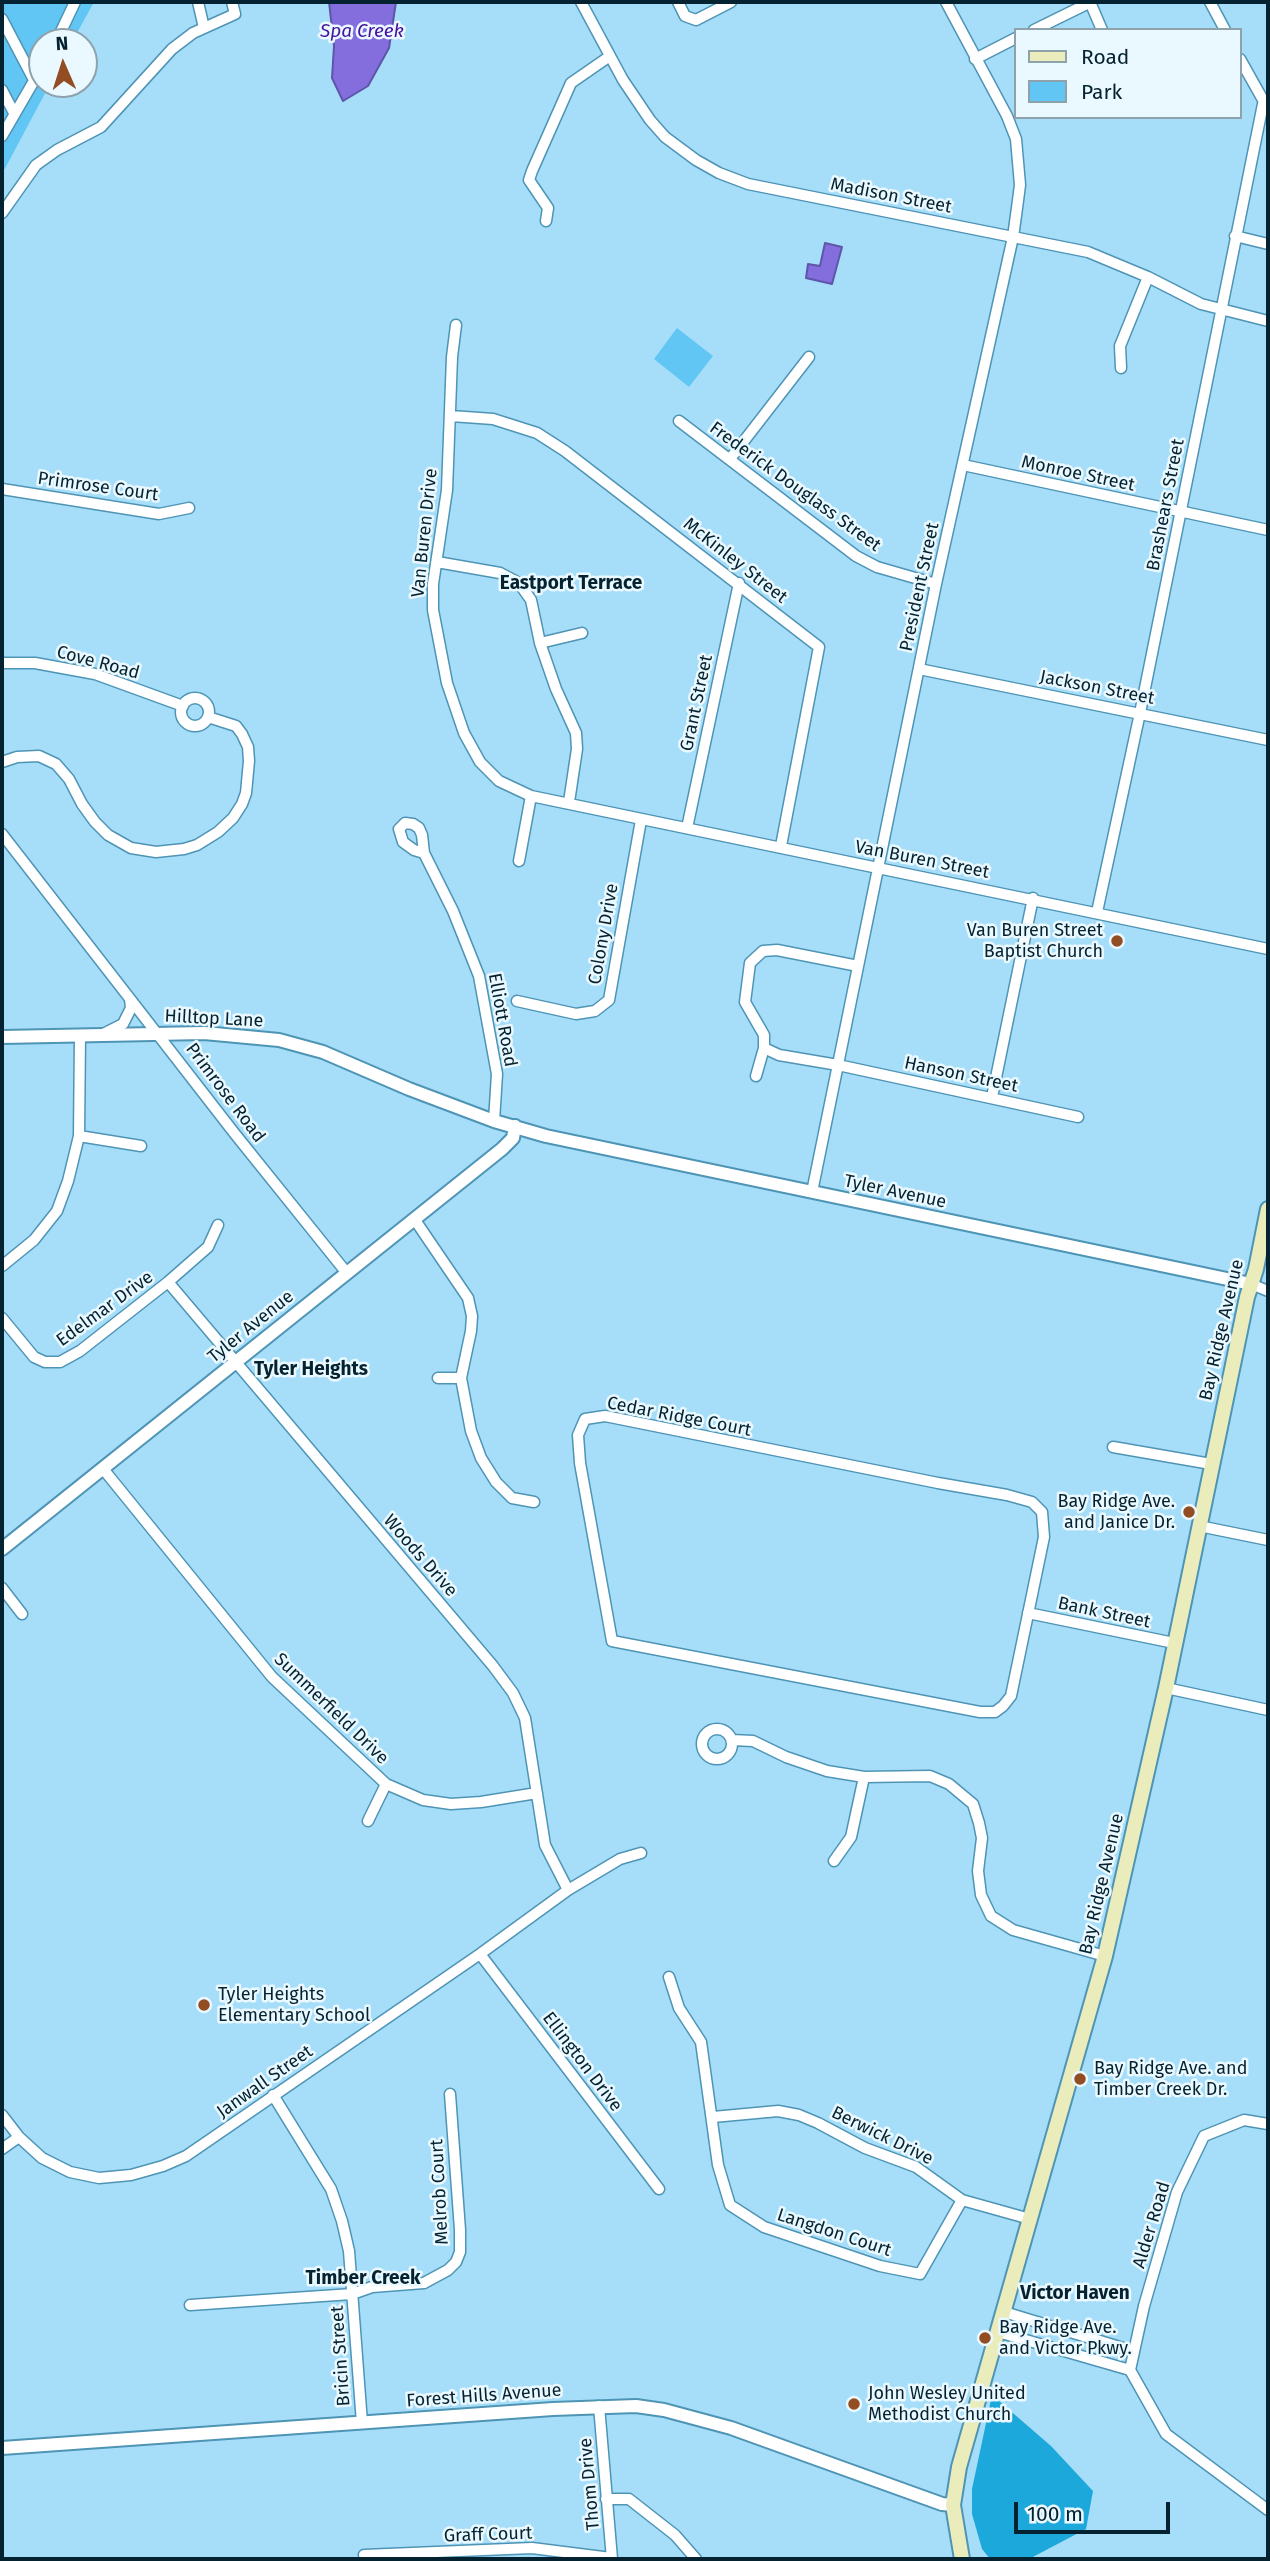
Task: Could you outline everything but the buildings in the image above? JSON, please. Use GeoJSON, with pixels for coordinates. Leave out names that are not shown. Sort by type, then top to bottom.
{"type":"FeatureCollection","features":[{"type":"Feature","properties":{"kind":"main road","name":"Bay Ridge Avenue"},"geometry":{"type":"LineString","coordinates":[[962,2559],[953,2505],[960,2467],[1105,1956],[1166,1688],[1211,1464],[1268,1209]]}},
{"type":"Feature","properties":{"kind":"street"},"geometry":{"type":"LineString","coordinates":[[63,28],[75,2]]}},
{"type":"Feature","properties":{"kind":"street"},"geometry":{"type":"LineString","coordinates":[[198,2],[204,28]]}},
{"type":"Feature","properties":{"kind":"street"},"geometry":{"type":"LineString","coordinates":[[2,213],[36,165],[57,150],[101,127],[172,49],[193,33],[235,14],[232,2]]}},
{"type":"Feature","properties":{"kind":"street","name":"Madison Street"},"geometry":{"type":"LineString","coordinates":[[581,2],[638,105],[650,120],[665,136],[696,160],[719,173],[748,184],[1088,252],[1220,310],[1268,321]]}},
{"type":"Feature","properties":{"kind":"street"},"geometry":{"type":"LineString","coordinates":[[678,2],[685,16],[696,20],[731,2]]}},
{"type":"Feature","properties":{"kind":"street","name":"President Street"},"geometry":{"type":"LineString","coordinates":[[812,1192],[936,584],[1013,237],[1020,185],[1016,139],[1007,116],[946,2]]}},
{"type":"Feature","properties":{"kind":"street"},"geometry":{"type":"LineString","coordinates":[[1038,28],[1090,2],[1101,28]]}},
{"type":"Feature","properties":{"kind":"street"},"geometry":{"type":"LineString","coordinates":[[1210,2],[1224,28]]}},
{"type":"Feature","properties":{"kind":"street"},"geometry":{"type":"LineString","coordinates":[[2,19],[28,69]]}},
{"type":"Feature","properties":{"kind":"street"},"geometry":{"type":"LineString","coordinates":[[975,59],[1014,39]]}},
{"type":"Feature","properties":{"kind":"street"},"geometry":{"type":"LineString","coordinates":[[546,221],[548,208],[529,180],[532,171],[571,83],[610,56]]}},
{"type":"Feature","properties":{"kind":"street"},"geometry":{"type":"LineString","coordinates":[[1242,63],[1266,106]]}},
{"type":"Feature","properties":{"kind":"street"},"geometry":{"type":"LineString","coordinates":[[2,90],[14,113]]}},
{"type":"Feature","properties":{"kind":"street"},"geometry":{"type":"LineString","coordinates":[[2,136],[28,90]]}},
{"type":"Feature","properties":{"kind":"street","name":"Brashears Street"},"geometry":{"type":"LineString","coordinates":[[1097,912],[1140,713],[1220,310],[1266,106]]}},
{"type":"Feature","properties":{"kind":"street"},"geometry":{"type":"LineString","coordinates":[[1236,236],[1268,244]]}},
{"type":"Feature","properties":{"kind":"street"},"geometry":{"type":"LineString","coordinates":[[1121,368],[1120,346],[1148,277]]}},
{"type":"Feature","properties":{"kind":"street","name":"Van Buren Drive"},"geometry":{"type":"LineString","coordinates":[[456,325],[452,357],[447,490],[433,584],[433,610],[447,683],[464,733],[480,762],[499,781],[531,796],[569,802]]}},
{"type":"Feature","properties":{"kind":"street"},"geometry":{"type":"LineString","coordinates":[[730,459],[809,357]]}},
{"type":"Feature","properties":{"kind":"street","name":"McKinley Street"},"geometry":{"type":"LineString","coordinates":[[451,416],[493,419],[537,433],[565,451],[820,647],[781,846]]}},
{"type":"Feature","properties":{"kind":"street","name":"Frederick Douglass Street"},"geometry":{"type":"LineString","coordinates":[[679,421],[856,556],[877,567],[936,584]]}},
{"type":"Feature","properties":{"kind":"street","name":"Monroe Street"},"geometry":{"type":"LineString","coordinates":[[963,465],[1268,530]]}},
{"type":"Feature","properties":{"kind":"street","name":"Primrose Court"},"geometry":{"type":"LineString","coordinates":[[2,489],[159,514],[190,508]]}},
{"type":"Feature","properties":{"kind":"street"},"geometry":{"type":"LineString","coordinates":[[438,562],[500,573],[519,583],[531,600],[540,643],[556,689],[576,733],[577,749],[569,802]]}},
{"type":"Feature","properties":{"kind":"street","name":"Grant Street"},"geometry":{"type":"LineString","coordinates":[[687,828],[739,583]]}},
{"type":"Feature","properties":{"kind":"street"},"geometry":{"type":"LineString","coordinates":[[540,643],[582,633]]}},
{"type":"Feature","properties":{"kind":"street","name":"Cove Road"},"geometry":{"type":"LineString","coordinates":[[2,663],[35,663],[95,674],[183,706]]}},
{"type":"Feature","properties":{"kind":"street","name":"Jackson Street"},"geometry":{"type":"LineString","coordinates":[[919,669],[1268,740]]}},
{"type":"Feature","properties":{"kind":"street"},"geometry":{"type":"LineString","coordinates":[[190,699],[203,700],[209,708],[208,717],[197,726],[188,724],[183,717],[183,706],[190,699]]}},
{"type":"Feature","properties":{"kind":"street"},"geometry":{"type":"LineString","coordinates":[[2,762],[17,757],[39,756],[56,764],[69,779],[95,822],[108,835],[131,848],[156,852],[184,849],[207,839],[233,818],[246,793],[250,771],[248,747],[236,726],[208,717]]}},
{"type":"Feature","properties":{"kind":"street"},"geometry":{"type":"LineString","coordinates":[[519,861],[531,796]]}},
{"type":"Feature","properties":{"kind":"street","name":"Van Buren Street"},"geometry":{"type":"LineString","coordinates":[[569,802],[641,820],[781,846],[1268,949]]}},
{"type":"Feature","properties":{"kind":"street","name":"Colony Drive"},"geometry":{"type":"LineString","coordinates":[[517,1001],[576,1014],[595,1011],[609,1000],[641,820]]}},
{"type":"Feature","properties":{"kind":"street","name":"Primrose Road"},"geometry":{"type":"LineString","coordinates":[[2,834],[346,1272]]}},
{"type":"Feature","properties":{"kind":"street","name":"Elliott Road"},"geometry":{"type":"LineString","coordinates":[[424,853],[453,911],[479,976],[497,1074],[494,1121]]}},
{"type":"Feature","properties":{"kind":"street"},"geometry":{"type":"LineString","coordinates":[[992,1097],[1033,898]]}},
{"type":"Feature","properties":{"kind":"street"},"geometry":{"type":"LineString","coordinates":[[756,1076],[764,1048],[764,1035],[744,1002],[750,963],[763,951],[777,950],[858,966]]}},
{"type":"Feature","properties":{"kind":"street"},"geometry":{"type":"LineString","coordinates":[[102,1035],[123,1024],[131,1008],[130,998]]}},
{"type":"Feature","properties":{"kind":"street","name":"Hilltop Lane"},"geometry":{"type":"LineString","coordinates":[[2,1037],[236,1034],[323,1052],[409,1089],[494,1121]]}},
{"type":"Feature","properties":{"kind":"street"},"geometry":{"type":"LineString","coordinates":[[2,1266],[34,1240],[57,1211],[68,1181],[79,1136],[80,1036]]}},
{"type":"Feature","properties":{"kind":"street","name":"Hanson Street"},"geometry":{"type":"LineString","coordinates":[[764,1048],[779,1055],[838,1065],[1078,1117]]}},
{"type":"Feature","properties":{"kind":"street","name":"Tyler Avenue"},"geometry":{"type":"LineString","coordinates":[[494,1121],[614,1152],[1251,1284],[1268,1291]]}},
{"type":"Feature","properties":{"kind":"street","name":"Tyler Avenue"},"geometry":{"type":"LineString","coordinates":[[2,1549],[502,1149],[513,1138],[515,1126]]}},
{"type":"Feature","properties":{"kind":"street"},"geometry":{"type":"LineString","coordinates":[[79,1136],[141,1146]]}},
{"type":"Feature","properties":{"kind":"street"},"geometry":{"type":"LineString","coordinates":[[415,1220],[468,1298],[472,1316],[471,1331],[461,1378],[471,1432],[481,1458],[496,1482],[512,1499],[534,1503]]}},
{"type":"Feature","properties":{"kind":"street","name":"Edelmar Drive"},"geometry":{"type":"LineString","coordinates":[[2,1318],[34,1357],[45,1362],[60,1362],[80,1350],[168,1282],[208,1247],[218,1225]]}},
{"type":"Feature","properties":{"kind":"street","name":"Woods Drive"},"geometry":{"type":"LineString","coordinates":[[168,1282],[234,1363],[494,1666],[513,1693],[525,1718],[545,1845],[568,1890]]}},
{"type":"Feature","properties":{"kind":"street"},"geometry":{"type":"LineString","coordinates":[[438,1378],[461,1378]]}},
{"type":"Feature","properties":{"kind":"street","name":"Cedar Ridge Court"},"geometry":{"type":"LineString","coordinates":[[605,1416],[1032,1502],[1042,1512],[1044,1529],[1028,1613],[1011,1696],[995,1712],[980,1712],[612,1641],[580,1463],[578,1435],[585,1419],[605,1416]]}},
{"type":"Feature","properties":{"kind":"street"},"geometry":{"type":"LineString","coordinates":[[1113,1447],[1211,1464]]}},
{"type":"Feature","properties":{"kind":"street","name":"Summerfield Drive"},"geometry":{"type":"LineString","coordinates":[[104,1470],[272,1677],[386,1784],[423,1800],[451,1804],[537,1793]]}},
{"type":"Feature","properties":{"kind":"street"},"geometry":{"type":"LineString","coordinates":[[1199,1526],[1268,1540]]}},
{"type":"Feature","properties":{"kind":"street"},"geometry":{"type":"LineString","coordinates":[[2,1588],[22,1614]]}},
{"type":"Feature","properties":{"kind":"street","name":"Bank Street"},"geometry":{"type":"LineString","coordinates":[[1028,1613],[1174,1643]]}},
{"type":"Feature","properties":{"kind":"street"},"geometry":{"type":"LineString","coordinates":[[1166,1688],[1268,1710]]}},
{"type":"Feature","properties":{"kind":"street"},"geometry":{"type":"LineString","coordinates":[[732,1740],[753,1741],[786,1757],[827,1771],[864,1777],[930,1776],[949,1784],[973,1804],[982,1838],[978,1871],[981,1895],[991,1916],[1013,1930],[1105,1956]]}},
{"type":"Feature","properties":{"kind":"street"},"geometry":{"type":"LineString","coordinates":[[834,1861],[851,1837],[864,1777]]}},
{"type":"Feature","properties":{"kind":"street"},"geometry":{"type":"LineString","coordinates":[[368,1821],[386,1784]]}},
{"type":"Feature","properties":{"kind":"street","name":"Janwall Street"},"geometry":{"type":"LineString","coordinates":[[2,2115],[19,2137],[42,2158],[70,2172],[99,2178],[131,2175],[186,2157],[568,1890],[620,1859],[641,1853]]}},
{"type":"Feature","properties":{"kind":"street","name":"Ellington Drive"},"geometry":{"type":"LineString","coordinates":[[480,1954],[659,2189]]}},
{"type":"Feature","properties":{"kind":"street","name":"Langdon Court"},"geometry":{"type":"LineString","coordinates":[[669,1978],[678,2008],[701,2042],[718,2165],[730,2205],[764,2227],[880,2266],[919,2274],[962,2200]]}},
{"type":"Feature","properties":{"kind":"street","name":"Melrob Court"},"geometry":{"type":"LineString","coordinates":[[352,2294],[372,2287],[424,2283],[448,2270],[456,2262],[460,2252],[460,2230],[450,2094]]}},
{"type":"Feature","properties":{"kind":"street","name":"Bricin Street"},"geometry":{"type":"LineString","coordinates":[[274,2095],[331,2189],[342,2221],[349,2251],[362,2423]]}},
{"type":"Feature","properties":{"kind":"street","name":"Berwick Drive"},"geometry":{"type":"LineString","coordinates":[[713,2117],[778,2111],[799,2115],[865,2148],[916,2167],[962,2200],[1030,2219]]}},
{"type":"Feature","properties":{"kind":"street","name":"Alder Road"},"geometry":{"type":"LineString","coordinates":[[1130,2370],[1144,2306],[1177,2192],[1204,2136],[1244,2120],[1268,2124]]}},
{"type":"Feature","properties":{"kind":"street"},"geometry":{"type":"LineString","coordinates":[[2,2149],[19,2137]]}},
{"type":"Feature","properties":{"kind":"street"},"geometry":{"type":"LineString","coordinates":[[190,2305],[352,2294]]}},
{"type":"Feature","properties":{"kind":"street"},"geometry":{"type":"LineString","coordinates":[[1004,2312],[1133,2351]]}},
{"type":"Feature","properties":{"kind":"street"},"geometry":{"type":"LineString","coordinates":[[998,2332],[1130,2370],[1166,2434],[1268,2510]]}},
{"type":"Feature","properties":{"kind":"street","name":"Forest Hills Avenue"},"geometry":{"type":"LineString","coordinates":[[2,2448],[599,2406],[636,2406],[664,2410],[731,2428],[942,2504],[953,2505]]}},
{"type":"Feature","properties":{"kind":"street","name":"Thom Drive"},"geometry":{"type":"LineString","coordinates":[[599,2406],[611,2559]]}},
{"type":"Feature","properties":{"kind":"street"},"geometry":{"type":"LineString","coordinates":[[606,2499],[629,2499],[675,2535],[696,2559]]}},
{"type":"Feature","properties":{"kind":"street","name":"Graff Court"},"geometry":{"type":"LineString","coordinates":[[364,2555],[531,2548],[611,2559]]}},
{"type":"Feature","properties":{"kind":"green space"},"geometry":{"type":"Polygon","coordinates":[[[2,2],[94,2],[80,28],[28,28],[28,98],[43,98],[2,174],[2,2]]]}},
{"type":"Feature","properties":{"kind":"green space"},"geometry":{"type":"Polygon","coordinates":[[[677,328],[713,356],[689,387],[654,359],[677,328]]]}},
{"type":"Feature","properties":{"kind":"shaded area"},"geometry":{"type":"Polygon","coordinates":[[[992,2395],[1051,2446],[1093,2491],[1086,2529],[1029,2559],[990,2559],[982,2549],[972,2514],[972,2489],[992,2395]]]}},
{"type":"Feature","properties":{"kind":"water","name":"Spa Creek"},"geometry":{"type":"Polygon","coordinates":[[[329,2],[396,2],[389,48],[368,86],[343,101],[332,78],[334,46],[329,2]]]}},
{"type":"Feature","properties":{"kind":"water"},"geometry":{"type":"Polygon","coordinates":[[[825,243],[842,247],[832,284],[806,278],[808,264],[820,266],[825,243]]]}},
{"type":"Feature","properties":{"kind":"place","name":"Van Buren Street Baptist Church"},"geometry":{"type":"Point","coordinates":[1117,941]}},
{"type":"Feature","properties":{"kind":"place","name":"Bay Ridge Ave. and Janice Dr."},"geometry":{"type":"Point","coordinates":[1189,1512]}},
{"type":"Feature","properties":{"kind":"place","name":"Tyler Heights Elementary School"},"geometry":{"type":"Point","coordinates":[204,2005]}},
{"type":"Feature","properties":{"kind":"place","name":"Bay Ridge Ave. and Timber Creek Dr."},"geometry":{"type":"Point","coordinates":[1080,2079]}},
{"type":"Feature","properties":{"kind":"place","name":"Bay Ridge Ave. and Victor Pkwy."},"geometry":{"type":"Point","coordinates":[985,2338]}},
{"type":"Feature","properties":{"kind":"place","name":"John Wesley United Methodist Church"},"geometry":{"type":"Point","coordinates":[854,2404]}},
{"type":"Feature","properties":{"kind":"district","name":"Eastport Terrace"},"geometry":{"type":"Point","coordinates":[571,584]}},
{"type":"Feature","properties":{"kind":"district","name":"Tyler Heights"},"geometry":{"type":"Point","coordinates":[311,1370]}},
{"type":"Feature","properties":{"kind":"district","name":"Timber Creek"},"geometry":{"type":"Point","coordinates":[363,2279]}},
{"type":"Feature","properties":{"kind":"district","name":"Victor Haven"},"geometry":{"type":"Point","coordinates":[1075,2294]}}]}
